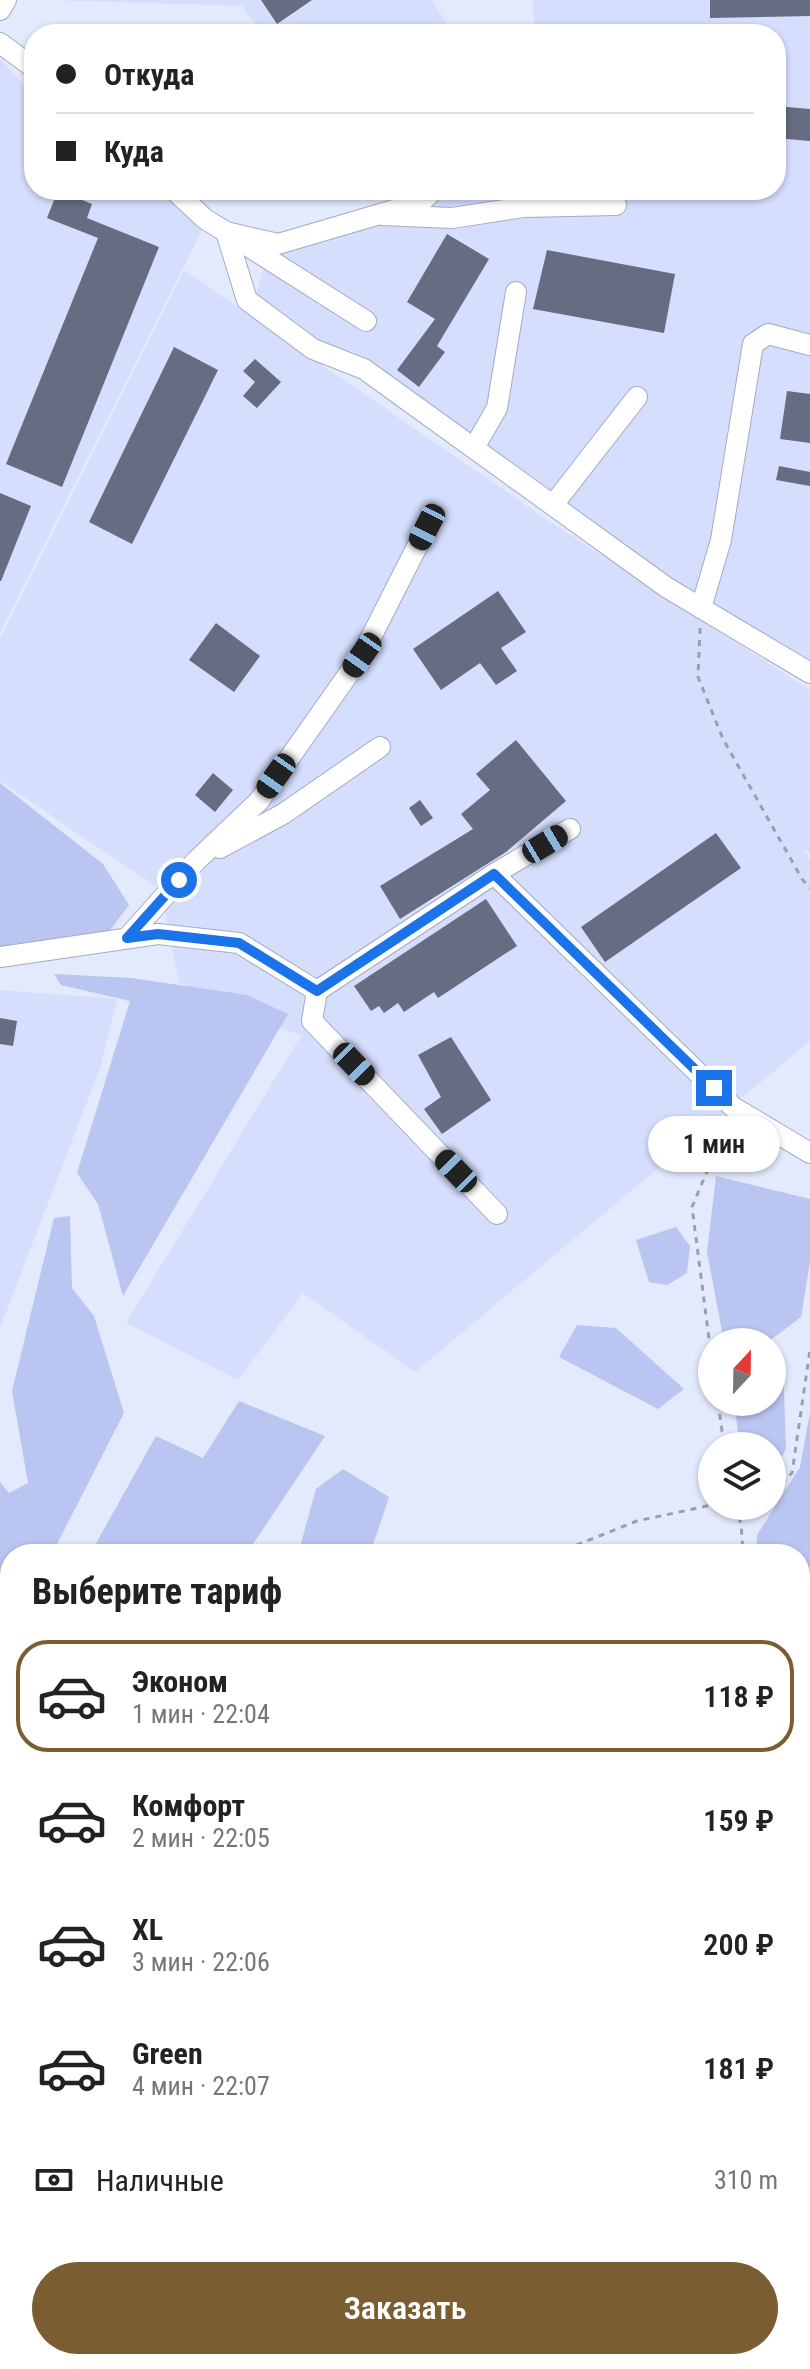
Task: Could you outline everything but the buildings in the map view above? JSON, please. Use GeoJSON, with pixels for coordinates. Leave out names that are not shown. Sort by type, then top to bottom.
{"type":"FeatureCollection","features":[{"type":"Feature","properties":{"kind":"street"},"geometry":{"type":"LineString","coordinates":[[0,10],[6,0]]}},
{"type":"Feature","properties":{"kind":"street"},"geometry":{"type":"LineString","coordinates":[[0,43],[24,61]]}},
{"type":"Feature","properties":{"kind":"street"},"geometry":{"type":"LineString","coordinates":[[185,200],[205,219],[366,321]]}},
{"type":"Feature","properties":{"kind":"street"},"geometry":{"type":"LineString","coordinates":[[226,232],[278,244],[382,215],[423,200]]}},
{"type":"Feature","properties":{"kind":"street"},"geometry":{"type":"LineString","coordinates":[[382,215],[452,218],[523,207],[616,205]]}},
{"type":"Feature","properties":{"kind":"street"},"geometry":{"type":"LineString","coordinates":[[226,232],[247,300],[313,349],[364,369],[666,587],[810,673]]}},
{"type":"Feature","properties":{"kind":"street"},"geometry":{"type":"LineString","coordinates":[[474,448],[497,408],[516,292]]}},
{"type":"Feature","properties":{"kind":"street"},"geometry":{"type":"LineString","coordinates":[[701,608],[721,540],[753,344],[768,334],[810,345]]}},
{"type":"Feature","properties":{"kind":"street"},"geometry":{"type":"LineString","coordinates":[[553,505],[637,397]]}},
{"type":"Feature","properties":{"kind":"street"},"geometry":{"type":"LineString","coordinates":[[127,938],[196,861],[259,801],[362,655],[427,527]]}},
{"type":"Feature","properties":{"kind":"street"},"geometry":{"type":"LineString","coordinates":[[196,861],[283,814],[380,747]]}},
{"type":"Feature","properties":{"kind":"street"},"geometry":{"type":"LineString","coordinates":[[497,1214],[312,1021],[317,991],[494,874],[570,829]]}},
{"type":"Feature","properties":{"kind":"street"},"geometry":{"type":"LineString","coordinates":[[494,874],[733,1107],[810,1153]]}},
{"type":"Feature","properties":{"kind":"street"},"geometry":{"type":"LineString","coordinates":[[0,957],[158,934],[239,943],[317,991]]}},
{"type":"Feature","properties":{"kind":"path"},"geometry":{"type":"LineString","coordinates":[[701,608],[698,677],[723,739],[810,888]]}},
{"type":"Feature","properties":{"kind":"path"},"geometry":{"type":"LineString","coordinates":[[708,1328],[692,1207],[733,1107]]}},
{"type":"Feature","properties":{"kind":"path"},"geometry":{"type":"LineString","coordinates":[[786,1479],[792,1473],[810,1350]]}},
{"type":"Feature","properties":{"kind":"path"},"geometry":{"type":"LineString","coordinates":[[579,1544],[637,1521],[698,1508]]}},
{"type":"Feature","properties":{"kind":"path"},"geometry":{"type":"LineString","coordinates":[[740,1520],[742,1544]]}},
{"type":"Feature","properties":{"kind":"shaded area"},"geometry":{"type":"Polygon","coordinates":[[[49,0],[432,0],[448,24],[255,24],[242,6],[49,0]]]}},
{"type":"Feature","properties":{"kind":"shaded area"},"geometry":{"type":"Polygon","coordinates":[[[533,0],[810,0],[810,662],[683,590],[582,523],[352,351],[340,354],[310,342],[255,299],[267,256],[390,200],[786,200],[786,24],[534,24],[533,0]]]}},
{"type":"Feature","properties":{"kind":"shaded area"},"geometry":{"type":"Polygon","coordinates":[[[0,58],[24,86],[24,200],[175,200],[202,230],[0,633],[0,58]]]}},
{"type":"Feature","properties":{"kind":"shaded area"},"geometry":{"type":"Polygon","coordinates":[[[184,270],[546,519],[810,690],[810,852],[803,850],[810,859],[810,1041],[415,1372],[303,1293],[238,1380],[126,1323],[301,1036],[179,983],[161,890],[0,781],[0,639],[184,270]]]}},
{"type":"Feature","properties":{"kind":"shaded area"},"geometry":{"type":"Polygon","coordinates":[[[0,783],[103,864],[129,905],[105,937],[0,958],[0,783]]]}},
{"type":"Feature","properties":{"kind":"shaded area"},"geometry":{"type":"Polygon","coordinates":[[[54,974],[131,978],[247,995],[288,1014],[123,1296],[98,1204],[77,1173],[130,1001],[61,985],[54,974]]]}},
{"type":"Feature","properties":{"kind":"shaded area"},"geometry":{"type":"Polygon","coordinates":[[[0,990],[117,999],[100,1068],[0,1328],[0,990]]]}},
{"type":"Feature","properties":{"kind":"shaded area"},"geometry":{"type":"Polygon","coordinates":[[[716,1176],[810,1199],[810,1262],[801,1317],[786,1328],[721,1328],[707,1252],[716,1176]]]}},
{"type":"Feature","properties":{"kind":"shaded area"},"geometry":{"type":"Polygon","coordinates":[[[70,1216],[72,1288],[94,1316],[124,1413],[57,1544],[0,1544],[0,1482],[9,1493],[28,1483],[12,1391],[54,1218],[70,1216]]]}},
{"type":"Feature","properties":{"kind":"shaded area"},"geometry":{"type":"Polygon","coordinates":[[[676,1227],[690,1246],[687,1273],[667,1285],[649,1282],[636,1240],[676,1227]]]}},
{"type":"Feature","properties":{"kind":"shaded area"},"geometry":{"type":"Polygon","coordinates":[[[577,1325],[616,1328],[684,1389],[658,1409],[559,1357],[577,1325]]]}},
{"type":"Feature","properties":{"kind":"shaded area"},"geometry":{"type":"Polygon","coordinates":[[[239,1401],[325,1436],[253,1544],[96,1544],[156,1436],[203,1458],[239,1401]]]}},
{"type":"Feature","properties":{"kind":"shaded area"},"geometry":{"type":"Polygon","coordinates":[[[810,1412],[810,1544],[757,1544],[757,1535],[766,1520],[786,1520],[786,1489],[800,1467],[810,1412]]]}},
{"type":"Feature","properties":{"kind":"shaded area"},"geometry":{"type":"Polygon","coordinates":[[[736,1416],[785,1416],[785,1432],[738,1432],[736,1416]]]}},
{"type":"Feature","properties":{"kind":"shaded area"},"geometry":{"type":"Polygon","coordinates":[[[343,1469],[389,1497],[373,1544],[301,1544],[316,1489],[343,1469]]]}},
{"type":"Feature","properties":{"kind":"route"},"geometry":{"type":"LineString","coordinates":[[179,880],[127,938],[158,934],[239,943],[317,991],[494,874],[714,1088]]}}]}
